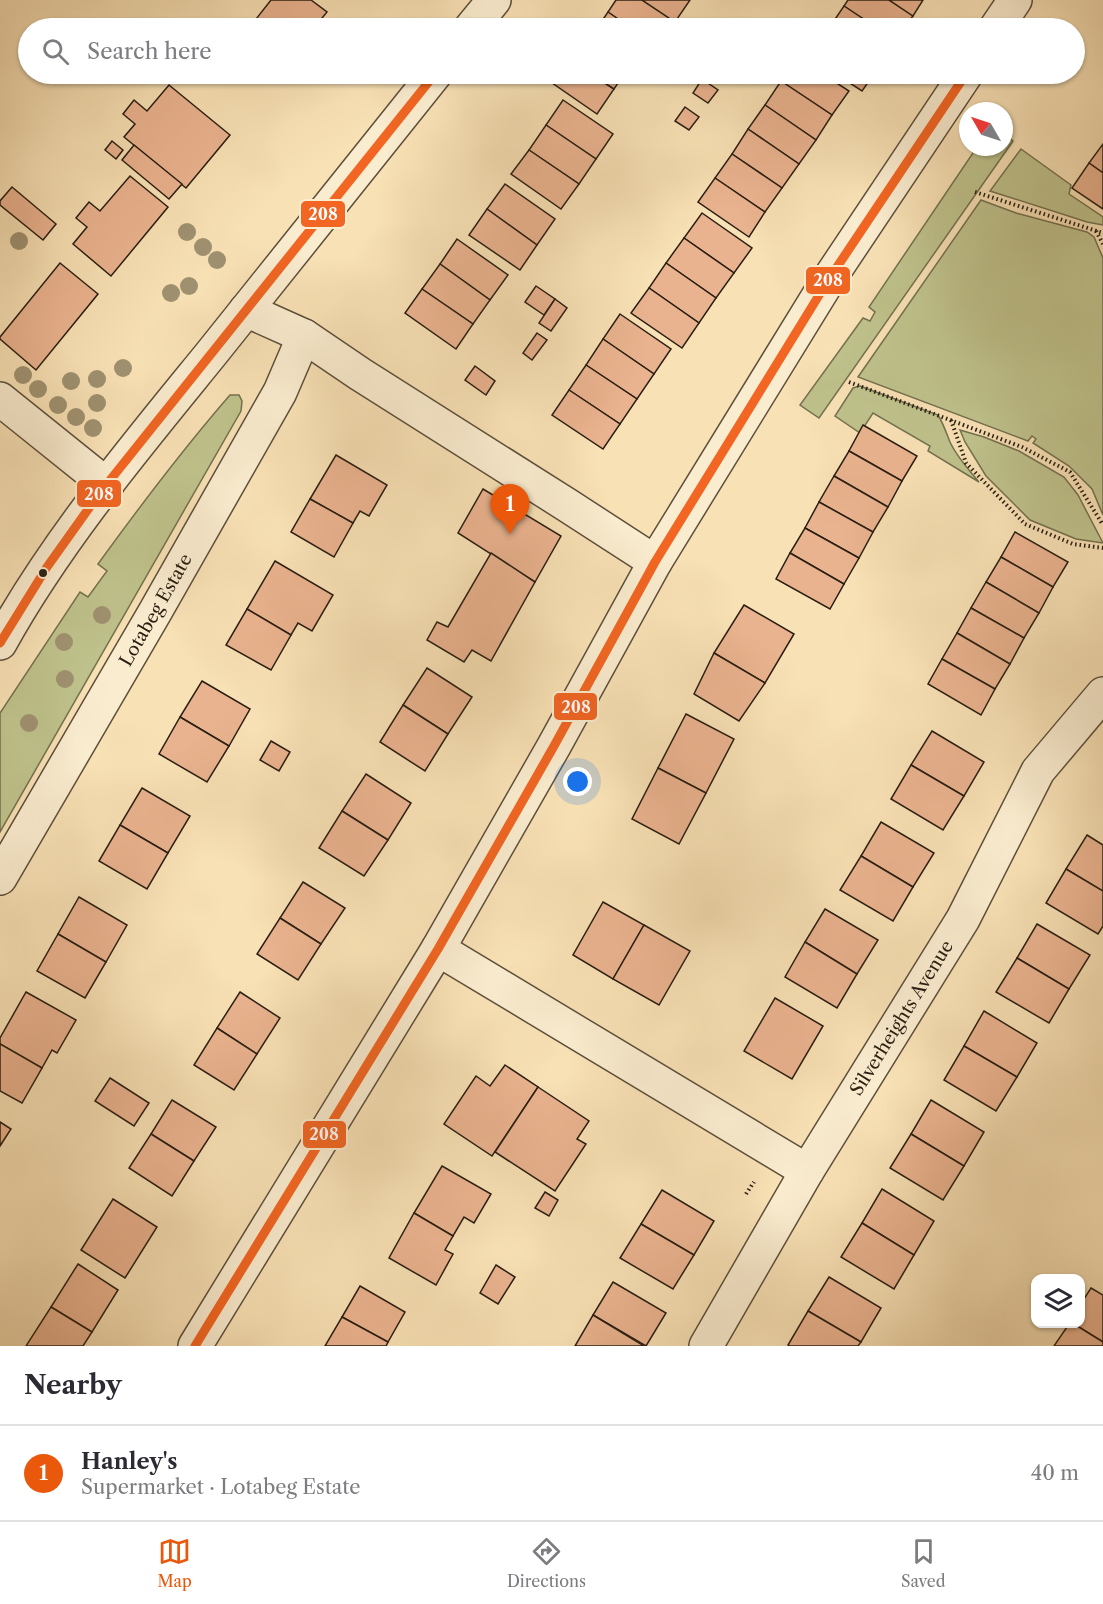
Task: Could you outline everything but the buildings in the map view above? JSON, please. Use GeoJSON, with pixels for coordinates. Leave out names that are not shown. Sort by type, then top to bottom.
{"type":"FeatureCollection","features":[{"type":"Feature","properties":{"kind":"street"},"geometry":{"type":"LineString","coordinates":[[479,18],[494,0]]}},
{"type":"Feature","properties":{"kind":"street"},"geometry":{"type":"LineString","coordinates":[[1003,18],[1015,0]]}},
{"type":"Feature","properties":{"kind":"street"},"geometry":{"type":"LineString","coordinates":[[0,643],[51,560],[107,485],[427,84]]}},
{"type":"Feature","properties":{"kind":"street"},"geometry":{"type":"LineString","coordinates":[[195,1346],[438,949],[554,746],[655,562],[829,279],[959,84]]}},
{"type":"Feature","properties":{"kind":"street"},"geometry":{"type":"LineString","coordinates":[[246,310],[304,336],[655,562]]}},
{"type":"Feature","properties":{"kind":"street","name":"Lotabeg Estate"},"geometry":{"type":"LineString","coordinates":[[0,878],[280,392],[304,336]]}},
{"type":"Feature","properties":{"kind":"street"},"geometry":{"type":"LineString","coordinates":[[0,399],[107,485]]}},
{"type":"Feature","properties":{"kind":"street","name":"Silverheights Avenue"},"geometry":{"type":"LineString","coordinates":[[706,1346],[807,1171],[963,919],[1038,771],[1103,694]]}},
{"type":"Feature","properties":{"kind":"street"},"geometry":{"type":"LineString","coordinates":[[438,949],[807,1171]]}},
{"type":"Feature","properties":{"kind":"path"},"geometry":{"type":"LineString","coordinates":[[975,192],[1103,233]]}},
{"type":"Feature","properties":{"kind":"path"},"geometry":{"type":"LineString","coordinates":[[1096,230],[1103,244]]}},
{"type":"Feature","properties":{"kind":"path"},"geometry":{"type":"LineString","coordinates":[[849,382],[1022,447],[1070,472],[1103,525]]}},
{"type":"Feature","properties":{"kind":"path"},"geometry":{"type":"LineString","coordinates":[[950,419],[966,463],[1025,524],[1073,543],[1103,548]]}},
{"type":"Feature","properties":{"kind":"green space"},"geometry":{"type":"Polygon","coordinates":[[[1021,149],[1071,185],[1069,194],[1103,217],[1103,225],[990,191],[1021,149]]]}},
{"type":"Feature","properties":{"kind":"green space"},"geometry":{"type":"Polygon","coordinates":[[[971,156],[1002,156],[819,418],[800,405],[863,318],[870,321],[875,312],[869,307],[971,156]]]}},
{"type":"Feature","properties":{"kind":"green space"},"geometry":{"type":"Polygon","coordinates":[[[981,200],[1016,213],[1087,232],[1094,237],[1103,258],[1103,515],[1092,489],[1069,466],[1033,443],[1036,439],[1032,436],[1028,441],[858,377],[981,200]]]}},
{"type":"Feature","properties":{"kind":"green space"},"geometry":{"type":"Polygon","coordinates":[[[860,386],[938,415],[956,453],[979,482],[928,451],[930,446],[873,413],[860,433],[835,416],[853,388],[860,386]]]}},
{"type":"Feature","properties":{"kind":"green space"},"geometry":{"type":"Polygon","coordinates":[[[230,395],[239,395],[242,401],[241,411],[0,832],[0,713],[80,592],[88,597],[107,571],[98,564],[162,478],[230,395]]]}},
{"type":"Feature","properties":{"kind":"green space"},"geometry":{"type":"Polygon","coordinates":[[[960,430],[1019,451],[1064,477],[1078,495],[1103,543],[1076,539],[1030,520],[986,476],[960,430]]]}},
{"type":"Feature","properties":{"kind":"transit line","name":"208"},"geometry":{"type":"LineString","coordinates":[[0,643],[47,567],[99,494],[427,84]]}},
{"type":"Feature","properties":{"kind":"transit line","name":"208"},"geometry":{"type":"LineString","coordinates":[[195,1346],[438,949],[554,746],[655,562],[829,279],[959,84]]}},
{"type":"Feature","properties":{"kind":"place","name":"Hanley's"},"geometry":{"type":"Point","coordinates":[510,534]}}]}
